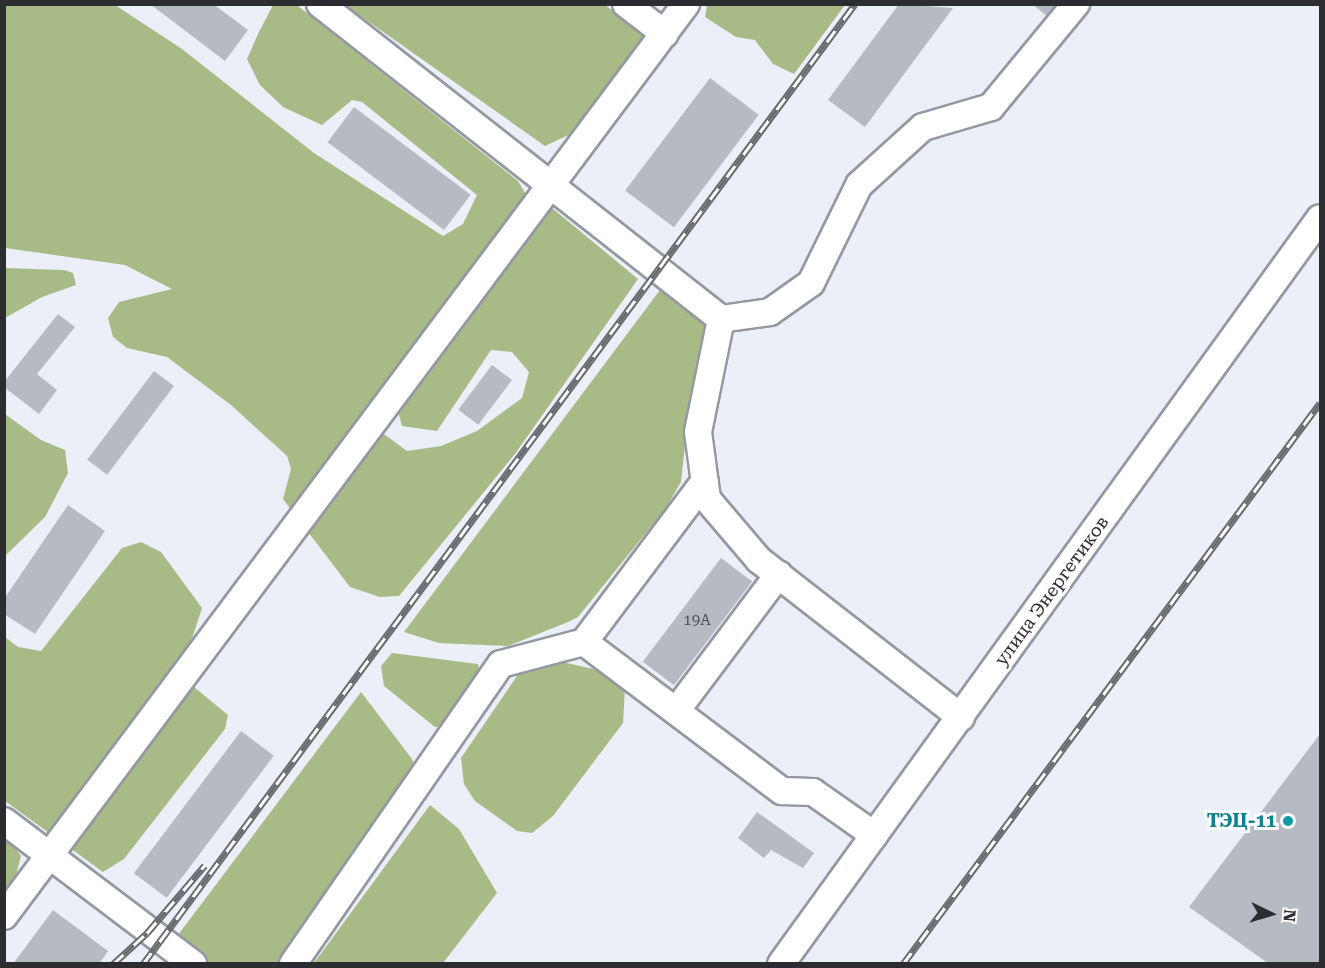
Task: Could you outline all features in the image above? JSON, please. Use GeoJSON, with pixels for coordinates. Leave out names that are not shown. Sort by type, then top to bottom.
{"type":"FeatureCollection","features":[{"type":"Feature","properties":{"kind":"street"},"geometry":{"type":"LineString","coordinates":[[320,4],[721,319],[770,312],[811,283],[860,185],[923,127],[991,107],[1076,4]]}},
{"type":"Feature","properties":{"kind":"street"},"geometry":{"type":"LineString","coordinates":[[626,4],[665,34]]}},
{"type":"Feature","properties":{"kind":"street"},"geometry":{"type":"LineString","coordinates":[[4,916],[249,583],[552,186],[686,4]]}},
{"type":"Feature","properties":{"kind":"street","name":"улица Энергетиков"},"geometry":{"type":"LineString","coordinates":[[781,963],[1320,218]]}},
{"type":"Feature","properties":{"kind":"street"},"geometry":{"type":"LineString","coordinates":[[721,319],[698,432],[707,499],[759,560],[961,717]]}},
{"type":"Feature","properties":{"kind":"street"},"geometry":{"type":"LineString","coordinates":[[293,963],[501,664],[584,642],[705,480]]}},
{"type":"Feature","properties":{"kind":"street"},"geometry":{"type":"LineString","coordinates":[[676,711],[779,574]]}},
{"type":"Feature","properties":{"kind":"street"},"geometry":{"type":"LineString","coordinates":[[584,642],[782,791],[813,792],[874,835]]}},
{"type":"Feature","properties":{"kind":"street"},"geometry":{"type":"LineString","coordinates":[[4,821],[193,963]]}},
{"type":"Feature","properties":{"kind":"green space"},"geometry":{"type":"Polygon","coordinates":[[[845,4],[794,74],[773,64],[755,40],[736,37],[705,17],[707,5],[845,4]]]}},
{"type":"Feature","properties":{"kind":"green space"},"geometry":{"type":"Polygon","coordinates":[[[5,5],[115,5],[182,49],[314,153],[443,236],[463,224],[477,195],[362,102],[352,100],[322,125],[283,107],[260,85],[247,59],[258,34],[273,5],[298,6],[518,181],[531,203],[373,426],[407,451],[441,446],[477,431],[522,398],[529,372],[512,352],[491,350],[437,431],[402,426],[398,411],[406,389],[546,203],[638,279],[515,454],[399,596],[380,597],[350,587],[283,499],[291,469],[287,456],[231,405],[167,357],[127,348],[113,337],[108,318],[119,302],[172,289],[125,265],[5,248],[5,5]]]}},
{"type":"Feature","properties":{"kind":"green space"},"geometry":{"type":"Polygon","coordinates":[[[345,5],[605,5],[649,38],[577,131],[545,146],[345,5]]]}},
{"type":"Feature","properties":{"kind":"green space"},"geometry":{"type":"Polygon","coordinates":[[[5,268],[64,270],[73,273],[76,285],[42,297],[5,318],[5,268]]]}},
{"type":"Feature","properties":{"kind":"green space"},"geometry":{"type":"Polygon","coordinates":[[[660,290],[699,313],[707,327],[689,408],[681,482],[666,508],[578,617],[568,622],[508,646],[439,643],[404,632],[660,290]]]}},
{"type":"Feature","properties":{"kind":"green space"},"geometry":{"type":"Polygon","coordinates":[[[5,414],[41,440],[65,450],[68,473],[45,517],[5,556],[5,414]]]}},
{"type":"Feature","properties":{"kind":"green space"},"geometry":{"type":"Polygon","coordinates":[[[141,542],[161,552],[202,608],[184,663],[194,687],[228,715],[225,729],[124,859],[103,872],[5,801],[5,637],[18,647],[41,651],[122,548],[141,542]]]}},
{"type":"Feature","properties":{"kind":"green space"},"geometry":{"type":"Polygon","coordinates":[[[392,653],[478,664],[480,674],[448,726],[435,727],[384,686],[381,666],[392,653]]]}},
{"type":"Feature","properties":{"kind":"green space"},"geometry":{"type":"Polygon","coordinates":[[[562,662],[598,670],[625,688],[623,723],[553,816],[532,833],[517,831],[475,801],[464,784],[461,758],[521,670],[562,662]]]}},
{"type":"Feature","properties":{"kind":"green space"},"geometry":{"type":"Polygon","coordinates":[[[361,692],[412,759],[417,774],[282,963],[209,963],[178,935],[361,692]]]}},
{"type":"Feature","properties":{"kind":"green space"},"geometry":{"type":"Polygon","coordinates":[[[430,805],[459,829],[497,893],[443,963],[314,963],[430,805]]]}},
{"type":"Feature","properties":{"kind":"green space"},"geometry":{"type":"Polygon","coordinates":[[[4,831],[21,856],[16,875],[5,894],[4,831]]]}},
{"type":"Feature","properties":{"kind":"building"},"geometry":{"type":"Polygon","coordinates":[[[150,4],[213,4],[248,30],[225,61],[150,4]]]}},
{"type":"Feature","properties":{"kind":"building"},"geometry":{"type":"Polygon","coordinates":[[[899,4],[953,8],[865,127],[828,100],[899,4]]]}},
{"type":"Feature","properties":{"kind":"building"},"geometry":{"type":"Polygon","coordinates":[[[1032,4],[1057,4],[1048,17],[1032,4]]]}},
{"type":"Feature","properties":{"kind":"building"},"geometry":{"type":"Polygon","coordinates":[[[710,78],[759,115],[674,227],[625,191],[710,78]]]}},
{"type":"Feature","properties":{"kind":"building"},"geometry":{"type":"Polygon","coordinates":[[[354,107],[471,195],[444,230],[328,142],[354,107]]]}},
{"type":"Feature","properties":{"kind":"building"},"geometry":{"type":"Polygon","coordinates":[[[58,314],[75,327],[37,374],[57,390],[39,414],[4,387],[4,382],[58,314]]]}},
{"type":"Feature","properties":{"kind":"building"},"geometry":{"type":"Polygon","coordinates":[[[492,365],[512,380],[478,425],[458,410],[492,365]]]}},
{"type":"Feature","properties":{"kind":"building"},"geometry":{"type":"Polygon","coordinates":[[[154,371],[174,386],[107,475],[87,460],[154,371]]]}},
{"type":"Feature","properties":{"kind":"building"},"geometry":{"type":"Polygon","coordinates":[[[68,505],[105,531],[35,634],[4,614],[4,599],[68,505]]]}},
{"type":"Feature","properties":{"kind":"building"},"geometry":{"type":"Polygon","coordinates":[[[721,558],[752,581],[674,685],[643,662],[721,558]]]}},
{"type":"Feature","properties":{"kind":"building"},"geometry":{"type":"Polygon","coordinates":[[[241,731],[274,756],[167,898],[134,873],[241,731]]]}},
{"type":"Feature","properties":{"kind":"building","name":"ТЭЦ-11"},"geometry":{"type":"Polygon","coordinates":[[[1320,734],[1320,964],[1269,964],[1189,907],[1320,734]]]}},
{"type":"Feature","properties":{"kind":"building"},"geometry":{"type":"Polygon","coordinates":[[[757,812],[814,853],[803,868],[771,850],[764,858],[738,838],[757,812]]]}},
{"type":"Feature","properties":{"kind":"building"},"geometry":{"type":"Polygon","coordinates":[[[53,910],[108,951],[99,964],[13,964],[53,910]]]}},
{"type":"Feature","properties":{"kind":"railway"},"geometry":{"type":"LineString","coordinates":[[143,964],[855,4]]}},
{"type":"Feature","properties":{"kind":"railway"},"geometry":{"type":"LineString","coordinates":[[903,964],[1320,403]]}},
{"type":"Feature","properties":{"kind":"railway"},"geometry":{"type":"LineString","coordinates":[[113,964],[147,933],[205,865]]}},
{"type":"Feature","properties":{"kind":"place","name":"ТЭЦ-11"},"geometry":{"type":"Point","coordinates":[1288,821]}}]}
